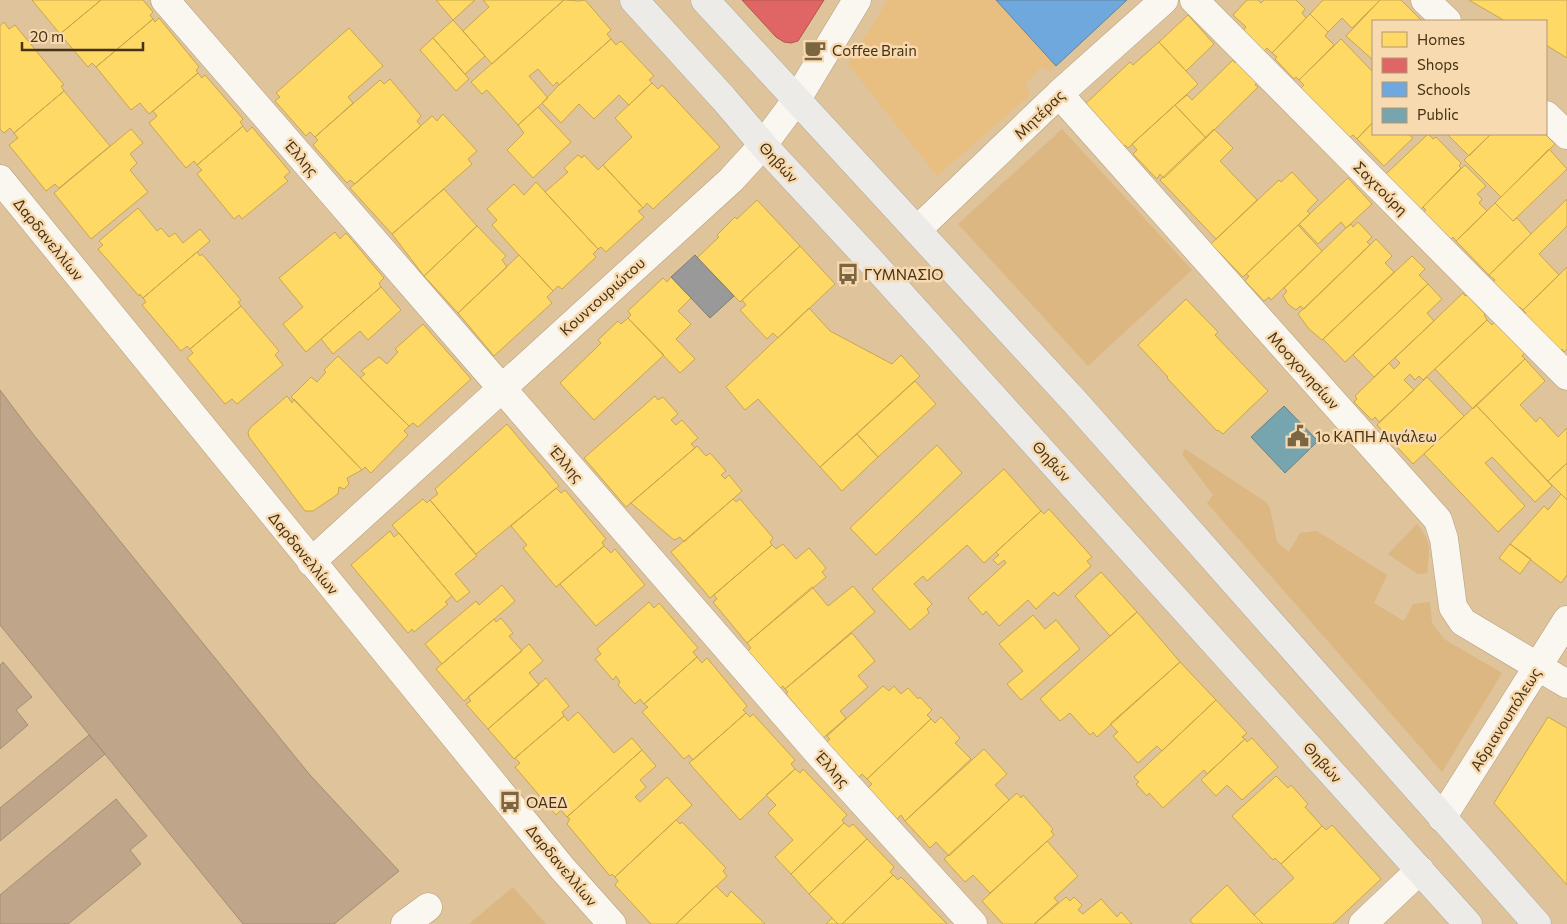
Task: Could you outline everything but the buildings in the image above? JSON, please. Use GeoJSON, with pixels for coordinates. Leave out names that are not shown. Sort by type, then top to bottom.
{"type":"FeatureCollection","features":[{"type":"Feature","properties":{"kind":"main road","name":"Θηβών"},"geometry":{"type":"LineString","coordinates":[[634,0],[1468,924]]}},
{"type":"Feature","properties":{"kind":"main road"},"geometry":{"type":"LineString","coordinates":[[705,0],[1082,411],[1537,924]]}},
{"type":"Feature","properties":{"kind":"street","name":"Έλλης"},"geometry":{"type":"LineString","coordinates":[[165,0],[818,754],[973,924]]}},
{"type":"Feature","properties":{"kind":"street","name":"Κουντουριώτου"},"geometry":{"type":"LineString","coordinates":[[311,562],[731,180],[763,145],[797,99],[857,0]]}},
{"type":"Feature","properties":{"kind":"street","name":"Μητέρας"},"geometry":{"type":"LineString","coordinates":[[917,230],[1059,94],[1164,0]]}},
{"type":"Feature","properties":{"kind":"street","name":"Σαχτούρη"},"geometry":{"type":"LineString","coordinates":[[1194,0],[1567,376]]}},
{"type":"Feature","properties":{"kind":"street"},"geometry":{"type":"LineString","coordinates":[[1425,0],[1446,20]]}},
{"type":"Feature","properties":{"kind":"street","name":"Μοσχονησίων"},"geometry":{"type":"LineString","coordinates":[[1059,94],[1438,520],[1444,539],[1454,607],[1463,622],[1567,684]]}},
{"type":"Feature","properties":{"kind":"street"},"geometry":{"type":"LineString","coordinates":[[1547,115],[1567,135]]}},
{"type":"Feature","properties":{"kind":"street","name":"Δαρδανελλίων"},"geometry":{"type":"LineString","coordinates":[[0,179],[562,868],[612,924]]}},
{"type":"Feature","properties":{"kind":"street","name":"Αδριανουπόλεως"},"geometry":{"type":"LineString","coordinates":[[1442,818],[1567,620]]}},
{"type":"Feature","properties":{"kind":"street"},"geometry":{"type":"LineString","coordinates":[[1364,924],[1420,870]]}},
{"type":"Feature","properties":{"kind":"street"},"geometry":{"type":"LineString","coordinates":[[405,924],[428,907]]}},
{"type":"Feature","properties":{"kind":"shaded area"},"geometry":{"type":"Polygon","coordinates":[[[888,0],[1127,0],[1056,66],[1049,71],[1042,66],[1025,85],[1031,94],[937,176],[848,64],[888,0]]]}},
{"type":"Feature","properties":{"kind":"shaded area"},"geometry":{"type":"Polygon","coordinates":[[[1062,129],[1192,270],[1088,366],[958,224],[1062,129]]]}},
{"type":"Feature","properties":{"kind":"shaded area"},"geometry":{"type":"Polygon","coordinates":[[[1185,449],[1266,502],[1270,508],[1277,542],[1289,552],[1300,533],[1317,531],[1387,575],[1374,603],[1404,621],[1413,604],[1430,602],[1432,623],[1444,639],[1502,673],[1442,772],[1207,503],[1213,495],[1182,454],[1185,449]]]}},
{"type":"Feature","properties":{"kind":"shaded area"},"geometry":{"type":"Polygon","coordinates":[[[1417,524],[1426,536],[1429,547],[1427,573],[1418,574],[1388,554],[1417,524]]]}},
{"type":"Feature","properties":{"kind":"shaded area"},"geometry":{"type":"Polygon","coordinates":[[[513,887],[546,924],[469,924],[513,887]]]}},
{"type":"Feature","properties":{"kind":"place","name":"Coffee Brain"},"geometry":{"type":"Point","coordinates":[815,50]}},
{"type":"Feature","properties":{"kind":"place","name":"ΓΥΜΝΑΣΙΟ"},"geometry":{"type":"Point","coordinates":[848,274]}},
{"type":"Feature","properties":{"kind":"place","name":"1ο ΚΑΠΗ Αιγάλεω"},"geometry":{"type":"Point","coordinates":[1298,436]}},
{"type":"Feature","properties":{"kind":"place","name":"ΟΑΕΔ"},"geometry":{"type":"Point","coordinates":[510,802]}}]}
